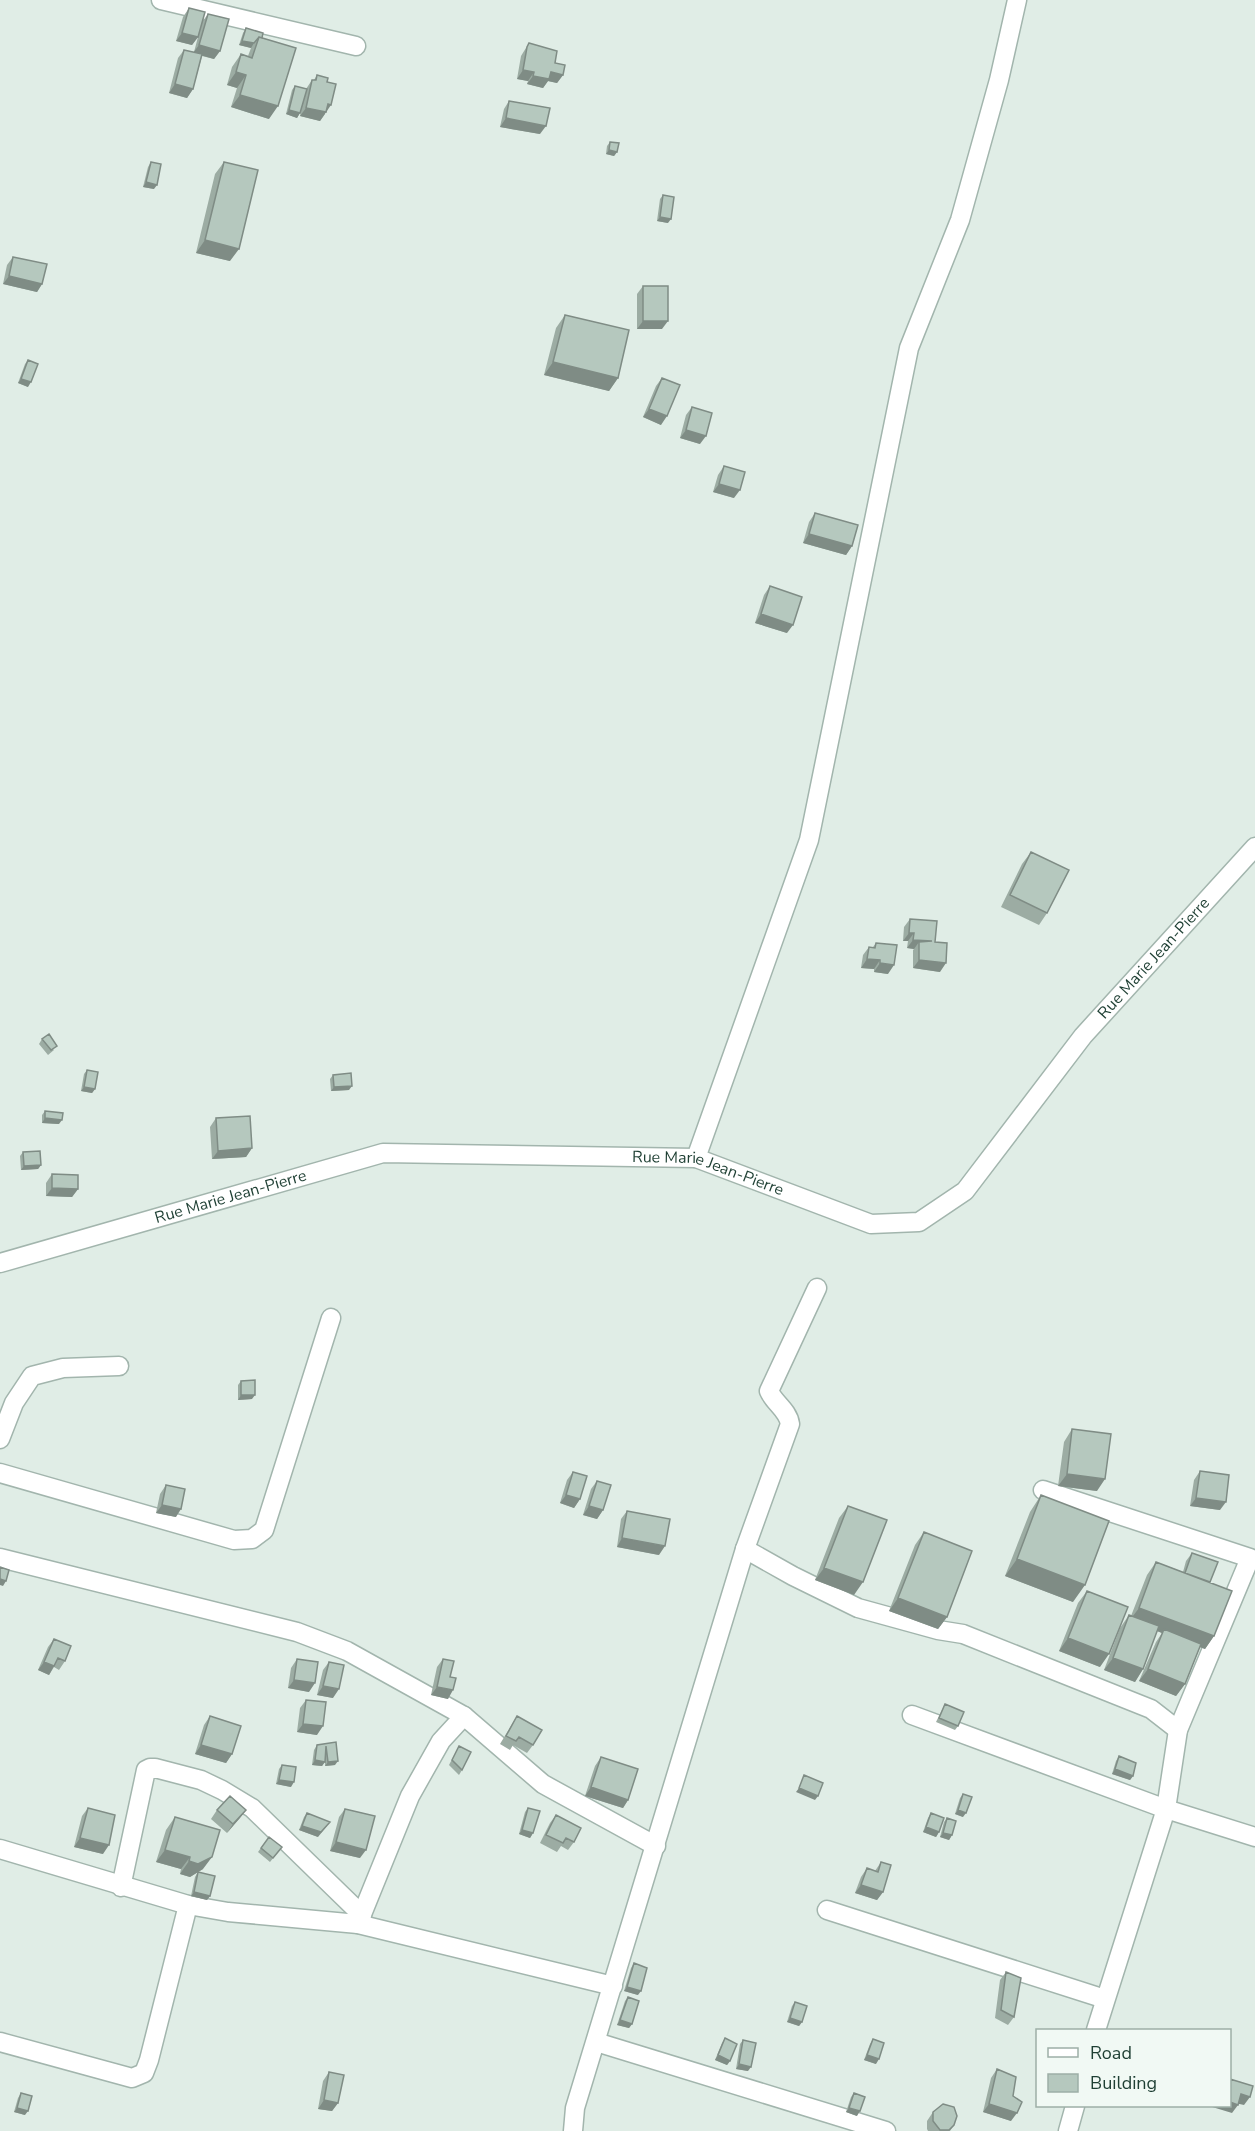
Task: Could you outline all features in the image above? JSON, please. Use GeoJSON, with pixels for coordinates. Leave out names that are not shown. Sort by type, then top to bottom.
{"type":"FeatureCollection","features":[{"type":"Feature","properties":{"kind":"street"},"geometry":{"type":"LineString","coordinates":[[161,0],[356,46]]}},
{"type":"Feature","properties":{"kind":"street"},"geometry":{"type":"LineString","coordinates":[[238,0],[239,19]]}},
{"type":"Feature","properties":{"kind":"street"},"geometry":{"type":"LineString","coordinates":[[696,1158],[809,840],[909,348],[960,220],[999,80],[1017,0]]}},
{"type":"Feature","properties":{"kind":"street","name":"Rue Marie Jean-Pierre"},"geometry":{"type":"LineString","coordinates":[[0,1263],[383,1153],[696,1158],[871,1224],[919,1222],[965,1191],[1083,1036],[1255,847]]}},
{"type":"Feature","properties":{"kind":"street"},"geometry":{"type":"LineString","coordinates":[[573,2131],[575,2109],[745,1549],[790,1424],[788,1416],[772,1398],[770,1391],[817,1288]]}},
{"type":"Feature","properties":{"kind":"street"},"geometry":{"type":"LineString","coordinates":[[0,1473],[234,1540],[252,1539],[264,1530],[332,1318]]}},
{"type":"Feature","properties":{"kind":"street"},"geometry":{"type":"LineString","coordinates":[[0,1439],[14,1403],[32,1376],[63,1368],[119,1366]]}},
{"type":"Feature","properties":{"kind":"street"},"geometry":{"type":"LineString","coordinates":[[1043,1490],[1250,1558],[1178,1730],[1166,1809],[1104,1999],[1096,2029]]}},
{"type":"Feature","properties":{"kind":"street"},"geometry":{"type":"LineString","coordinates":[[745,1549],[858,1608],[938,1630],[963,1634],[1151,1708],[1178,1730]]}},
{"type":"Feature","properties":{"kind":"street"},"geometry":{"type":"LineString","coordinates":[[0,1558],[297,1632],[347,1651],[464,1716],[543,1784],[656,1846]]}},
{"type":"Feature","properties":{"kind":"street"},"geometry":{"type":"LineString","coordinates":[[912,1715],[1166,1809],[1255,1837]]}},
{"type":"Feature","properties":{"kind":"street"},"geometry":{"type":"LineString","coordinates":[[360,1920],[410,1796],[441,1741],[464,1716]]}},
{"type":"Feature","properties":{"kind":"street"},"geometry":{"type":"LineString","coordinates":[[121,1887],[146,1770],[155,1768],[201,1780],[252,1808],[360,1920]]}},
{"type":"Feature","properties":{"kind":"street"},"geometry":{"type":"LineString","coordinates":[[0,1849],[121,1887],[188,1905],[228,1912],[360,1920],[613,1986]]}},
{"type":"Feature","properties":{"kind":"street"},"geometry":{"type":"LineString","coordinates":[[0,2042],[132,2078],[144,2073],[188,1905]]}},
{"type":"Feature","properties":{"kind":"street"},"geometry":{"type":"LineString","coordinates":[[827,1910],[1104,1999]]}},
{"type":"Feature","properties":{"kind":"street"},"geometry":{"type":"LineString","coordinates":[[596,2042],[886,2131]]}},
{"type":"Feature","properties":{"kind":"street"},"geometry":{"type":"LineString","coordinates":[[1068,2131],[1075,2107]]}},
{"type":"Feature","properties":{"kind":"building"},"geometry":{"type":"Polygon","coordinates":[[[189,8],[205,12],[198,37],[182,33],[189,8]]]}},
{"type":"Feature","properties":{"kind":"building"},"geometry":{"type":"Polygon","coordinates":[[[208,14],[229,19],[220,51],[199,45],[208,14]]]}},
{"type":"Feature","properties":{"kind":"building"},"geometry":{"type":"Polygon","coordinates":[[[246,28],[263,33],[262,38],[259,37],[254,43],[242,41],[246,28]]]}},
{"type":"Feature","properties":{"kind":"building"},"geometry":{"type":"Polygon","coordinates":[[[259,37],[296,48],[278,106],[240,95],[246,75],[236,72],[241,54],[252,58],[259,37]]]}},
{"type":"Feature","properties":{"kind":"building"},"geometry":{"type":"Polygon","coordinates":[[[529,43],[557,51],[555,63],[565,65],[563,75],[551,72],[549,79],[533,76],[534,72],[523,70],[529,43]]]}},
{"type":"Feature","properties":{"kind":"building"},"geometry":{"type":"Polygon","coordinates":[[[184,50],[202,54],[193,89],[175,84],[184,50]]]}},
{"type":"Feature","properties":{"kind":"building"},"geometry":{"type":"Polygon","coordinates":[[[317,75],[328,78],[327,82],[336,84],[331,105],[328,104],[326,112],[306,108],[312,80],[316,80],[317,75]]]}},
{"type":"Feature","properties":{"kind":"building"},"geometry":{"type":"Polygon","coordinates":[[[295,86],[307,89],[300,113],[289,110],[295,86]]]}},
{"type":"Feature","properties":{"kind":"building"},"geometry":{"type":"Polygon","coordinates":[[[509,101],[550,108],[546,126],[506,118],[509,101]]]}},
{"type":"Feature","properties":{"kind":"building"},"geometry":{"type":"Polygon","coordinates":[[[610,142],[619,143],[617,152],[609,150],[610,142]]]}},
{"type":"Feature","properties":{"kind":"building"},"geometry":{"type":"Polygon","coordinates":[[[151,162],[161,164],[157,185],[146,182],[151,162]]]}},
{"type":"Feature","properties":{"kind":"building"},"geometry":{"type":"Polygon","coordinates":[[[224,162],[258,170],[239,249],[205,240],[224,162]]]}},
{"type":"Feature","properties":{"kind":"building"},"geometry":{"type":"Polygon","coordinates":[[[663,195],[674,197],[671,219],[660,217],[663,195]]]}},
{"type":"Feature","properties":{"kind":"building"},"geometry":{"type":"Polygon","coordinates":[[[13,257],[47,264],[42,284],[9,276],[13,257]]]}},
{"type":"Feature","properties":{"kind":"building"},"geometry":{"type":"Polygon","coordinates":[[[643,286],[668,286],[668,321],[643,321],[643,286]]]}},
{"type":"Feature","properties":{"kind":"building"},"geometry":{"type":"Polygon","coordinates":[[[565,315],[629,330],[618,378],[553,362],[565,315]]]}},
{"type":"Feature","properties":{"kind":"building"},"geometry":{"type":"Polygon","coordinates":[[[28,360],[38,364],[31,382],[21,379],[28,360]]]}},
{"type":"Feature","properties":{"kind":"building"},"geometry":{"type":"Polygon","coordinates":[[[662,378],[680,385],[667,416],[649,409],[662,378]]]}},
{"type":"Feature","properties":{"kind":"building"},"geometry":{"type":"Polygon","coordinates":[[[692,407],[712,413],[706,436],[686,430],[692,407]]]}},
{"type":"Feature","properties":{"kind":"building"},"geometry":{"type":"Polygon","coordinates":[[[724,466],[745,472],[740,490],[719,484],[724,466]]]}},
{"type":"Feature","properties":{"kind":"building"},"geometry":{"type":"Polygon","coordinates":[[[815,513],[858,525],[852,546],[809,534],[815,513]]]}},
{"type":"Feature","properties":{"kind":"building"},"geometry":{"type":"Polygon","coordinates":[[[770,586],[802,597],[793,625],[761,614],[770,586]]]}},
{"type":"Feature","properties":{"kind":"building"},"geometry":{"type":"Polygon","coordinates":[[[1031,852],[1069,870],[1047,913],[1010,895],[1031,852]]]}},
{"type":"Feature","properties":{"kind":"building"},"geometry":{"type":"Polygon","coordinates":[[[910,919],[937,921],[935,942],[947,943],[946,963],[919,960],[919,942],[932,941],[913,940],[914,933],[909,933],[910,919]]]}},
{"type":"Feature","properties":{"kind":"building"},"geometry":{"type":"Polygon","coordinates":[[[876,943],[897,945],[894,965],[880,963],[880,960],[867,959],[869,947],[875,948],[876,943]]]}},
{"type":"Feature","properties":{"kind":"building"},"geometry":{"type":"Polygon","coordinates":[[[49,1034],[57,1046],[51,1050],[42,1039],[49,1034]]]}},
{"type":"Feature","properties":{"kind":"building"},"geometry":{"type":"Polygon","coordinates":[[[87,1070],[98,1072],[95,1089],[84,1087],[87,1070]]]}},
{"type":"Feature","properties":{"kind":"building"},"geometry":{"type":"Polygon","coordinates":[[[351,1073],[352,1086],[334,1087],[333,1075],[351,1073]]]}},
{"type":"Feature","properties":{"kind":"building"},"geometry":{"type":"Polygon","coordinates":[[[45,1111],[63,1113],[62,1120],[45,1118],[45,1111]]]}},
{"type":"Feature","properties":{"kind":"building"},"geometry":{"type":"Polygon","coordinates":[[[250,1116],[252,1148],[218,1151],[216,1118],[250,1116]]]}},
{"type":"Feature","properties":{"kind":"building"},"geometry":{"type":"Polygon","coordinates":[[[40,1151],[41,1165],[24,1166],[23,1152],[40,1151]]]}},
{"type":"Feature","properties":{"kind":"building"},"geometry":{"type":"Polygon","coordinates":[[[52,1174],[78,1175],[78,1189],[52,1188],[52,1174]]]}},
{"type":"Feature","properties":{"kind":"building"},"geometry":{"type":"Polygon","coordinates":[[[255,1380],[255,1395],[241,1395],[241,1381],[255,1380]]]}},
{"type":"Feature","properties":{"kind":"building"},"geometry":{"type":"Polygon","coordinates":[[[1072,1429],[1111,1434],[1105,1479],[1067,1474],[1072,1429]]]}},
{"type":"Feature","properties":{"kind":"building"},"geometry":{"type":"Polygon","coordinates":[[[1200,1471],[1229,1475],[1226,1502],[1196,1498],[1200,1471]]]}},
{"type":"Feature","properties":{"kind":"building"},"geometry":{"type":"Polygon","coordinates":[[[573,1472],[587,1476],[580,1499],[566,1495],[573,1472]]]}},
{"type":"Feature","properties":{"kind":"building"},"geometry":{"type":"Polygon","coordinates":[[[597,1481],[611,1485],[603,1510],[589,1506],[597,1481]]]}},
{"type":"Feature","properties":{"kind":"building"},"geometry":{"type":"Polygon","coordinates":[[[166,1485],[185,1489],[181,1509],[162,1505],[166,1485]]]}},
{"type":"Feature","properties":{"kind":"building"},"geometry":{"type":"Polygon","coordinates":[[[1041,1495],[1109,1521],[1085,1585],[1017,1559],[1041,1495]]]}},
{"type":"Feature","properties":{"kind":"building"},"geometry":{"type":"Polygon","coordinates":[[[848,1506],[887,1520],[863,1582],[824,1568],[848,1506]]]}},
{"type":"Feature","properties":{"kind":"building"},"geometry":{"type":"Polygon","coordinates":[[[627,1511],[670,1519],[665,1546],[622,1538],[627,1511]]]}},
{"type":"Feature","properties":{"kind":"building"},"geometry":{"type":"Polygon","coordinates":[[[924,1532],[972,1551],[947,1617],[898,1598],[924,1532]]]}},
{"type":"Feature","properties":{"kind":"building"},"geometry":{"type":"Polygon","coordinates":[[[1192,1553],[1218,1562],[1210,1582],[1185,1573],[1192,1553]]]}},
{"type":"Feature","properties":{"kind":"building"},"geometry":{"type":"Polygon","coordinates":[[[1156,1562],[1232,1591],[1214,1636],[1139,1608],[1156,1562]]]}},
{"type":"Feature","properties":{"kind":"building"},"geometry":{"type":"Polygon","coordinates":[[[0,1567],[9,1570],[6,1581],[0,1579],[0,1567]]]}},
{"type":"Feature","properties":{"kind":"building"},"geometry":{"type":"Polygon","coordinates":[[[1087,1591],[1128,1607],[1109,1654],[1068,1638],[1087,1591]]]}},
{"type":"Feature","properties":{"kind":"building"},"geometry":{"type":"Polygon","coordinates":[[[1129,1615],[1159,1626],[1143,1669],[1113,1658],[1129,1615]]]}},
{"type":"Feature","properties":{"kind":"building"},"geometry":{"type":"Polygon","coordinates":[[[1164,1629],[1201,1644],[1185,1684],[1148,1669],[1164,1629]]]}},
{"type":"Feature","properties":{"kind":"building"},"geometry":{"type":"Polygon","coordinates":[[[54,1639],[71,1646],[65,1661],[58,1658],[54,1666],[44,1662],[54,1639]]]}},
{"type":"Feature","properties":{"kind":"building"},"geometry":{"type":"Polygon","coordinates":[[[297,1659],[318,1662],[315,1683],[294,1680],[297,1659]]]}},
{"type":"Feature","properties":{"kind":"building"},"geometry":{"type":"Polygon","coordinates":[[[443,1659],[454,1661],[450,1677],[456,1678],[453,1690],[437,1687],[443,1659]]]}},
{"type":"Feature","properties":{"kind":"building"},"geometry":{"type":"Polygon","coordinates":[[[329,1662],[344,1665],[339,1689],[323,1686],[329,1662]]]}},
{"type":"Feature","properties":{"kind":"building"},"geometry":{"type":"Polygon","coordinates":[[[306,1700],[326,1702],[323,1726],[303,1724],[306,1700]]]}},
{"type":"Feature","properties":{"kind":"building"},"geometry":{"type":"Polygon","coordinates":[[[945,1704],[964,1712],[958,1726],[939,1718],[945,1704]]]}},
{"type":"Feature","properties":{"kind":"building"},"geometry":{"type":"Polygon","coordinates":[[[210,1716],[241,1726],[232,1754],[201,1745],[210,1716]]]}},
{"type":"Feature","properties":{"kind":"building"},"geometry":{"type":"Polygon","coordinates":[[[517,1716],[542,1730],[533,1745],[519,1737],[516,1741],[506,1736],[517,1716]]]}},
{"type":"Feature","properties":{"kind":"building"},"geometry":{"type":"Polygon","coordinates":[[[336,1742],[338,1761],[328,1762],[326,1746],[325,1762],[315,1760],[317,1745],[336,1742]]]}},
{"type":"Feature","properties":{"kind":"building"},"geometry":{"type":"Polygon","coordinates":[[[459,1746],[471,1752],[462,1770],[452,1760],[459,1746]]]}},
{"type":"Feature","properties":{"kind":"building"},"geometry":{"type":"Polygon","coordinates":[[[1119,1756],[1136,1763],[1133,1776],[1115,1769],[1119,1756]]]}},
{"type":"Feature","properties":{"kind":"building"},"geometry":{"type":"Polygon","coordinates":[[[601,1757],[638,1769],[628,1800],[591,1787],[601,1757]]]}},
{"type":"Feature","properties":{"kind":"building"},"geometry":{"type":"Polygon","coordinates":[[[282,1765],[296,1767],[294,1782],[279,1780],[282,1765]]]}},
{"type":"Feature","properties":{"kind":"building"},"geometry":{"type":"Polygon","coordinates":[[[804,1775],[823,1783],[818,1796],[799,1788],[804,1775]]]}},
{"type":"Feature","properties":{"kind":"building"},"geometry":{"type":"Polygon","coordinates":[[[963,1794],[972,1797],[966,1813],[958,1810],[963,1794]]]}},
{"type":"Feature","properties":{"kind":"building"},"geometry":{"type":"Polygon","coordinates":[[[230,1796],[246,1810],[233,1824],[217,1810],[230,1796]]]}},
{"type":"Feature","properties":{"kind":"building"},"geometry":{"type":"Polygon","coordinates":[[[88,1808],[115,1815],[109,1845],[80,1838],[88,1808]]]}},
{"type":"Feature","properties":{"kind":"building"},"geometry":{"type":"Polygon","coordinates":[[[528,1808],[540,1811],[533,1833],[522,1830],[528,1808]]]}},
{"type":"Feature","properties":{"kind":"building"},"geometry":{"type":"Polygon","coordinates":[[[345,1809],[375,1816],[366,1850],[336,1842],[345,1809]]]}},
{"type":"Feature","properties":{"kind":"building"},"geometry":{"type":"Polygon","coordinates":[[[307,1813],[330,1822],[321,1832],[302,1826],[307,1813]]]}},
{"type":"Feature","properties":{"kind":"building"},"geometry":{"type":"Polygon","coordinates":[[[931,1813],[944,1818],[939,1832],[926,1827],[931,1813]]]}},
{"type":"Feature","properties":{"kind":"building"},"geometry":{"type":"Polygon","coordinates":[[[556,1815],[581,1828],[574,1842],[566,1838],[563,1843],[546,1835],[556,1815]]]}},
{"type":"Feature","properties":{"kind":"building"},"geometry":{"type":"Polygon","coordinates":[[[175,1817],[220,1830],[212,1857],[198,1864],[189,1861],[190,1857],[165,1850],[175,1817]]]}},
{"type":"Feature","properties":{"kind":"building"},"geometry":{"type":"Polygon","coordinates":[[[947,1818],[956,1821],[952,1835],[943,1833],[947,1818]]]}},
{"type":"Feature","properties":{"kind":"building"},"geometry":{"type":"Polygon","coordinates":[[[269,1837],[282,1847],[273,1858],[261,1848],[269,1837]]]}},
{"type":"Feature","properties":{"kind":"building"},"geometry":{"type":"Polygon","coordinates":[[[881,1862],[891,1865],[883,1892],[861,1885],[867,1868],[878,1872],[881,1862]]]}},
{"type":"Feature","properties":{"kind":"building"},"geometry":{"type":"Polygon","coordinates":[[[198,1872],[215,1876],[210,1896],[194,1892],[198,1872]]]}},
{"type":"Feature","properties":{"kind":"building"},"geometry":{"type":"Polygon","coordinates":[[[634,1963],[647,1968],[641,1991],[627,1987],[634,1963]]]}},
{"type":"Feature","properties":{"kind":"building"},"geometry":{"type":"Polygon","coordinates":[[[1006,1972],[1021,1978],[1014,2017],[1001,2010],[1006,1972]]]}},
{"type":"Feature","properties":{"kind":"building"},"geometry":{"type":"Polygon","coordinates":[[[628,1997],[639,2001],[632,2024],[620,2020],[628,1997]]]}},
{"type":"Feature","properties":{"kind":"building"},"geometry":{"type":"Polygon","coordinates":[[[795,2002],[807,2006],[802,2022],[790,2018],[795,2002]]]}},
{"type":"Feature","properties":{"kind":"building"},"geometry":{"type":"Polygon","coordinates":[[[725,2038],[737,2044],[730,2061],[718,2055],[725,2038]]]}},
{"type":"Feature","properties":{"kind":"building"},"geometry":{"type":"Polygon","coordinates":[[[873,2039],[884,2043],[879,2059],[867,2055],[873,2039]]]}},
{"type":"Feature","properties":{"kind":"building"},"geometry":{"type":"Polygon","coordinates":[[[743,2040],[756,2043],[751,2067],[739,2064],[743,2040]]]}},
{"type":"Feature","properties":{"kind":"building"},"geometry":{"type":"Polygon","coordinates":[[[997,2069],[1016,2077],[1013,2096],[1022,2102],[1017,2113],[989,2104],[997,2069]]]}},
{"type":"Feature","properties":{"kind":"building"},"geometry":{"type":"Polygon","coordinates":[[[329,2072],[344,2075],[338,2103],[324,2100],[329,2072]]]}},
{"type":"Feature","properties":{"kind":"building"},"geometry":{"type":"Polygon","coordinates":[[[1231,2079],[1253,2086],[1250,2097],[1241,2094],[1238,2105],[1231,2102],[1231,2079]]]}},
{"type":"Feature","properties":{"kind":"building"},"geometry":{"type":"Polygon","coordinates":[[[21,2093],[32,2096],[28,2111],[17,2108],[21,2093]]]}},
{"type":"Feature","properties":{"kind":"building"},"geometry":{"type":"Polygon","coordinates":[[[854,2093],[865,2097],[860,2111],[849,2108],[854,2093]]]}},
{"type":"Feature","properties":{"kind":"building"},"geometry":{"type":"Polygon","coordinates":[[[943,2104],[954,2107],[957,2116],[954,2125],[949,2130],[940,2130],[933,2121],[933,2112],[943,2104]]]}}]}
